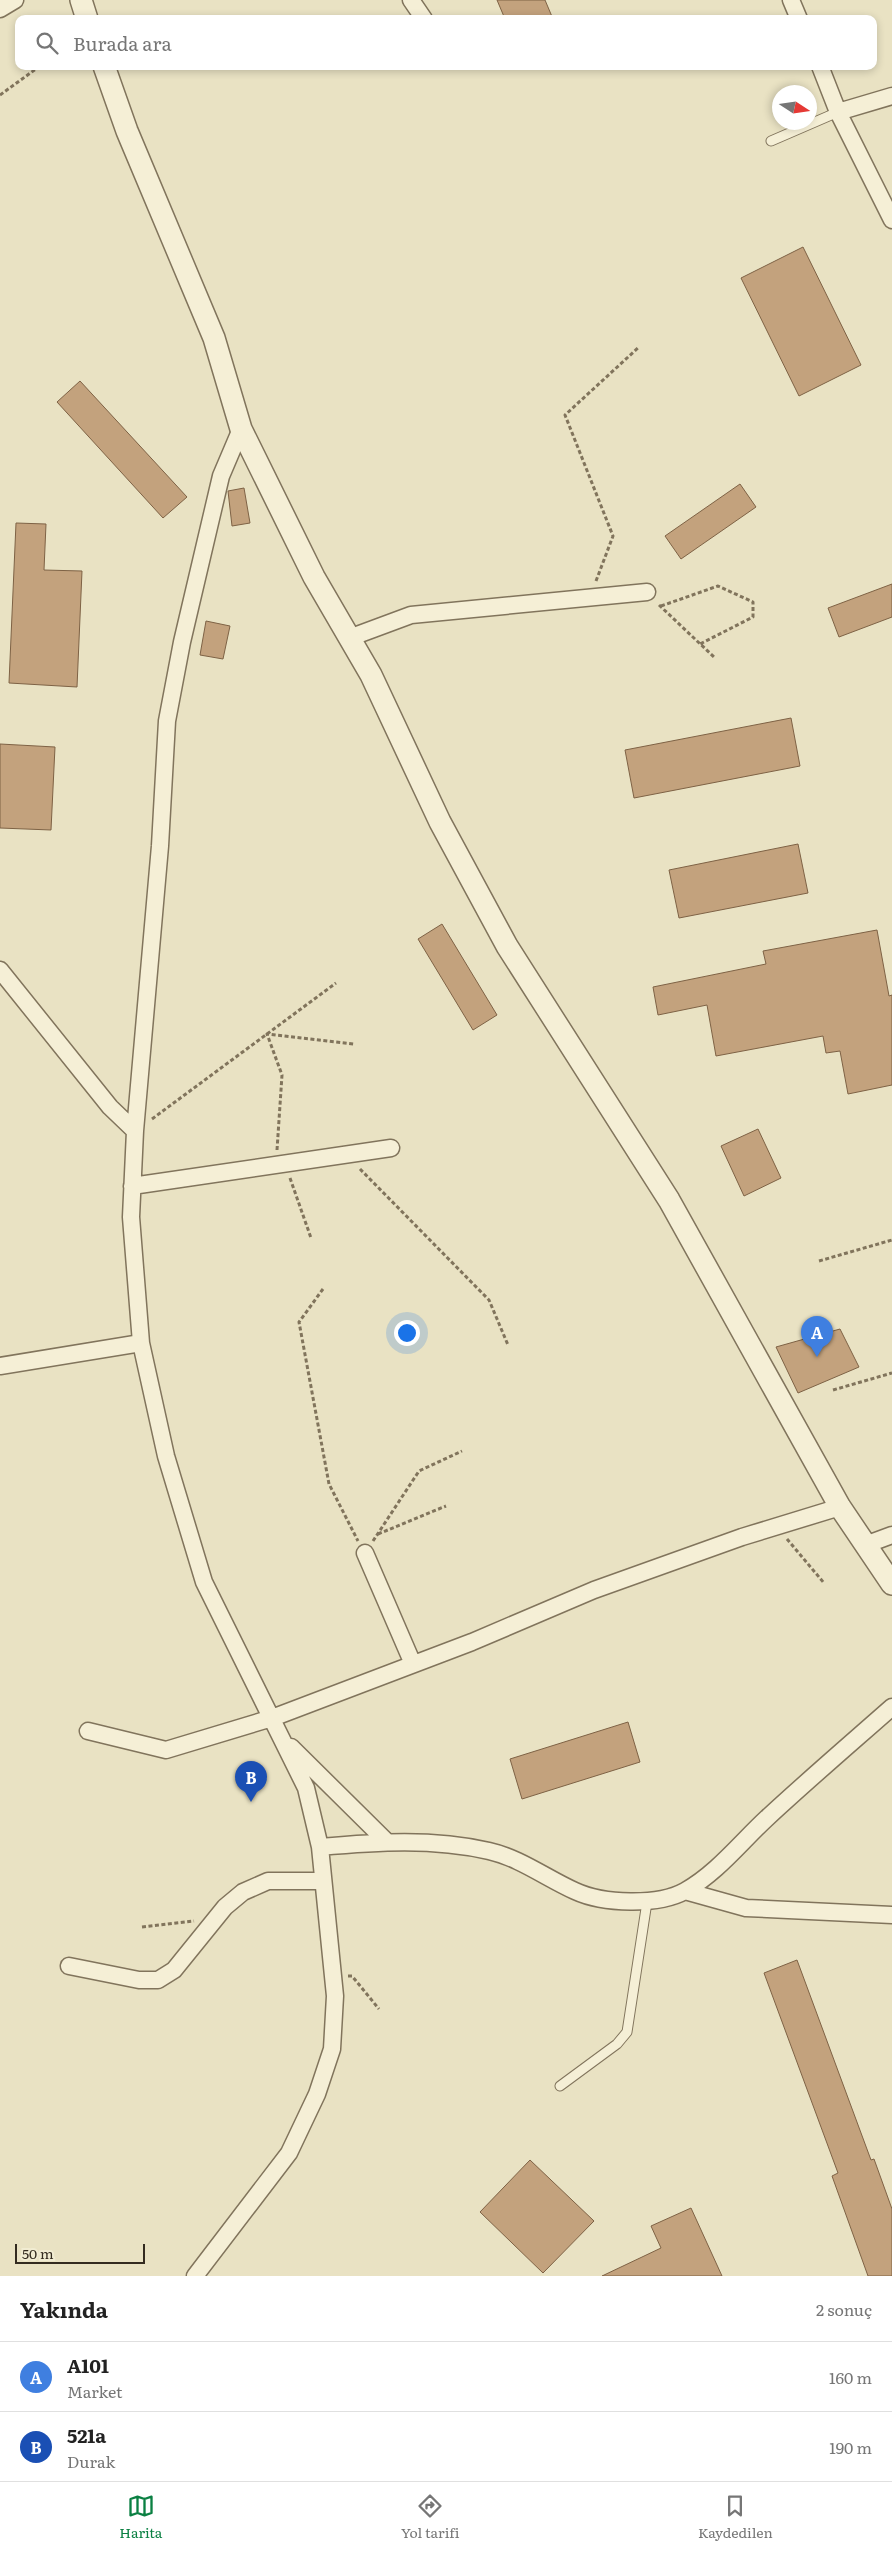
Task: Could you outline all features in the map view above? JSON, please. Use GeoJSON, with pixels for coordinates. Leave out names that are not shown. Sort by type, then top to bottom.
{"type":"FeatureCollection","features":[{"type":"Feature","properties":{"kind":"street"},"geometry":{"type":"LineString","coordinates":[[0,9],[15,0]]}},
{"type":"Feature","properties":{"kind":"street"},"geometry":{"type":"LineString","coordinates":[[81,0],[86,15]]}},
{"type":"Feature","properties":{"kind":"street"},"geometry":{"type":"LineString","coordinates":[[411,0],[421,15]]}},
{"type":"Feature","properties":{"kind":"street"},"geometry":{"type":"LineString","coordinates":[[791,0],[797,15]]}},
{"type":"Feature","properties":{"kind":"street"},"geometry":{"type":"LineString","coordinates":[[105,70],[127,130],[214,338],[241,429],[314,577],[371,676],[440,822],[507,946],[669,1200],[840,1507],[892,1584]]}},
{"type":"Feature","properties":{"kind":"street"},"geometry":{"type":"LineString","coordinates":[[822,70],[838,112],[892,220]]}},
{"type":"Feature","properties":{"kind":"street"},"geometry":{"type":"LineString","coordinates":[[838,112],[892,96]]}},
{"type":"Feature","properties":{"kind":"street"},"geometry":{"type":"LineString","coordinates":[[195,2276],[290,2153],[317,2094],[332,2049],[335,1996],[321,1881],[320,1847],[306,1788],[204,1582],[166,1456],[141,1343],[131,1217],[135,1132],[160,846],[167,721],[182,642],[221,476],[241,429]]}},
{"type":"Feature","properties":{"kind":"street"},"geometry":{"type":"LineString","coordinates":[[349,638],[412,615],[646,592]]}},
{"type":"Feature","properties":{"kind":"street"},"geometry":{"type":"LineString","coordinates":[[0,970],[110,1107],[135,1132]]}},
{"type":"Feature","properties":{"kind":"street"},"geometry":{"type":"LineString","coordinates":[[132,1186],[391,1148]]}},
{"type":"Feature","properties":{"kind":"street"},"geometry":{"type":"LineString","coordinates":[[0,1366],[141,1343]]}},
{"type":"Feature","properties":{"kind":"street"},"geometry":{"type":"LineString","coordinates":[[88,1731],[166,1750],[272,1718],[472,1642],[594,1590],[778,1526],[840,1507]]}},
{"type":"Feature","properties":{"kind":"street"},"geometry":{"type":"LineString","coordinates":[[866,1545],[892,1535]]}},
{"type":"Feature","properties":{"kind":"street"},"geometry":{"type":"LineString","coordinates":[[365,1554],[413,1664]]}},
{"type":"Feature","properties":{"kind":"street"},"geometry":{"type":"LineString","coordinates":[[320,1847],[386,1842],[450,1845],[490,1851],[531,1867],[576,1892],[613,1900],[647,1902],[685,1891],[718,1866],[767,1818],[892,1708]]}},
{"type":"Feature","properties":{"kind":"street"},"geometry":{"type":"LineString","coordinates":[[282,1738],[386,1842]]}},
{"type":"Feature","properties":{"kind":"street"},"geometry":{"type":"LineString","coordinates":[[69,1966],[138,1980],[158,1980],[174,1970],[225,1907],[243,1892],[268,1881],[321,1881]]}},
{"type":"Feature","properties":{"kind":"street"},"geometry":{"type":"LineString","coordinates":[[685,1891],[746,1908],[892,1915]]}},
{"type":"Feature","properties":{"kind":"lane"},"geometry":{"type":"LineString","coordinates":[[771,141],[838,112]]}},
{"type":"Feature","properties":{"kind":"lane"},"geometry":{"type":"LineString","coordinates":[[560,2086],[617,2044],[627,2032],[647,1902]]}},
{"type":"Feature","properties":{"kind":"path"},"geometry":{"type":"LineString","coordinates":[[0,95],[34,70]]}},
{"type":"Feature","properties":{"kind":"path"},"geometry":{"type":"LineString","coordinates":[[590,598],[613,536],[565,415],[639,347]]}},
{"type":"Feature","properties":{"kind":"path"},"geometry":{"type":"LineString","coordinates":[[660,606],[718,586],[753,602],[753,617],[700,644]]}},
{"type":"Feature","properties":{"kind":"path"},"geometry":{"type":"LineString","coordinates":[[646,592],[714,658]]}},
{"type":"Feature","properties":{"kind":"path"},"geometry":{"type":"LineString","coordinates":[[135,1132],[336,983]]}},
{"type":"Feature","properties":{"kind":"path"},"geometry":{"type":"LineString","coordinates":[[267,1034],[354,1044]]}},
{"type":"Feature","properties":{"kind":"path"},"geometry":{"type":"LineString","coordinates":[[267,1034],[282,1075],[280,1164],[311,1238]]}},
{"type":"Feature","properties":{"kind":"path"},"geometry":{"type":"LineString","coordinates":[[346,1155],[489,1300],[508,1345]]}},
{"type":"Feature","properties":{"kind":"path"},"geometry":{"type":"LineString","coordinates":[[819,1261],[892,1240]]}},
{"type":"Feature","properties":{"kind":"path"},"geometry":{"type":"LineString","coordinates":[[323,1289],[299,1322],[329,1484],[365,1554],[420,1471],[462,1451]]}},
{"type":"Feature","properties":{"kind":"path"},"geometry":{"type":"LineString","coordinates":[[833,1390],[892,1373]]}},
{"type":"Feature","properties":{"kind":"path"},"geometry":{"type":"LineString","coordinates":[[378,1534],[446,1506]]}},
{"type":"Feature","properties":{"kind":"path"},"geometry":{"type":"LineString","coordinates":[[778,1526],[824,1583]]}},
{"type":"Feature","properties":{"kind":"path"},"geometry":{"type":"LineString","coordinates":[[142,1927],[217,1918]]}},
{"type":"Feature","properties":{"kind":"path"},"geometry":{"type":"LineString","coordinates":[[332,1973],[352,1976],[379,2009]]}},
{"type":"Feature","properties":{"kind":"building"},"geometry":{"type":"Polygon","coordinates":[[[497,0],[545,0],[551,15],[503,15],[497,0]]]}},
{"type":"Feature","properties":{"kind":"building"},"geometry":{"type":"Polygon","coordinates":[[[803,247],[861,365],[799,396],[741,278],[803,247]]]}},
{"type":"Feature","properties":{"kind":"building"},"geometry":{"type":"Polygon","coordinates":[[[80,381],[187,497],[163,518],[57,402],[80,381]]]}},
{"type":"Feature","properties":{"kind":"building"},"geometry":{"type":"Polygon","coordinates":[[[740,484],[756,507],[681,559],[665,536],[740,484]]]}},
{"type":"Feature","properties":{"kind":"building"},"geometry":{"type":"Polygon","coordinates":[[[244,488],[250,523],[232,526],[228,491],[244,488]]]}},
{"type":"Feature","properties":{"kind":"building"},"geometry":{"type":"Polygon","coordinates":[[[16,523],[46,524],[44,570],[82,571],[77,687],[9,683],[16,523]]]}},
{"type":"Feature","properties":{"kind":"building"},"geometry":{"type":"Polygon","coordinates":[[[892,584],[892,617],[839,637],[828,608],[892,584]]]}},
{"type":"Feature","properties":{"kind":"building"},"geometry":{"type":"Polygon","coordinates":[[[206,621],[230,626],[223,659],[200,655],[206,621]]]}},
{"type":"Feature","properties":{"kind":"building"},"geometry":{"type":"Polygon","coordinates":[[[791,718],[800,766],[634,798],[625,750],[791,718]]]}},
{"type":"Feature","properties":{"kind":"building"},"geometry":{"type":"Polygon","coordinates":[[[0,744],[55,747],[51,830],[0,828],[0,744]]]}},
{"type":"Feature","properties":{"kind":"building"},"geometry":{"type":"Polygon","coordinates":[[[798,844],[808,893],[679,918],[669,870],[798,844]]]}},
{"type":"Feature","properties":{"kind":"building"},"geometry":{"type":"Polygon","coordinates":[[[442,924],[497,1015],[473,1030],[418,939],[442,924]]]}},
{"type":"Feature","properties":{"kind":"building"},"geometry":{"type":"Polygon","coordinates":[[[877,930],[889,996],[892,995],[892,1085],[848,1094],[840,1051],[826,1053],[823,1036],[716,1056],[707,1005],[658,1015],[653,987],[766,964],[763,951],[877,930]]]}},
{"type":"Feature","properties":{"kind":"building"},"geometry":{"type":"Polygon","coordinates":[[[758,1129],[781,1178],[744,1196],[721,1146],[758,1129]]]}},
{"type":"Feature","properties":{"kind":"building"},"geometry":{"type":"Polygon","coordinates":[[[840,1329],[859,1367],[798,1393],[776,1347],[840,1329]]]}},
{"type":"Feature","properties":{"kind":"building"},"geometry":{"type":"Polygon","coordinates":[[[628,1722],[640,1762],[522,1799],[510,1759],[628,1722]]]}},
{"type":"Feature","properties":{"kind":"building"},"geometry":{"type":"Polygon","coordinates":[[[797,1960],[871,2160],[874,2159],[892,2209],[892,2276],[868,2276],[832,2176],[838,2173],[764,1973],[797,1960]]]}},
{"type":"Feature","properties":{"kind":"building"},"geometry":{"type":"Polygon","coordinates":[[[530,2160],[594,2221],[543,2273],[480,2212],[530,2160]]]}},
{"type":"Feature","properties":{"kind":"building"},"geometry":{"type":"Polygon","coordinates":[[[691,2208],[722,2276],[602,2276],[661,2248],[651,2226],[691,2208]]]}},
{"type":"Feature","properties":{"kind":"place","name":"A101"},"geometry":{"type":"Point","coordinates":[817,1357]}},
{"type":"Feature","properties":{"kind":"place","name":"521a"},"geometry":{"type":"Point","coordinates":[251,1802]}}]}
